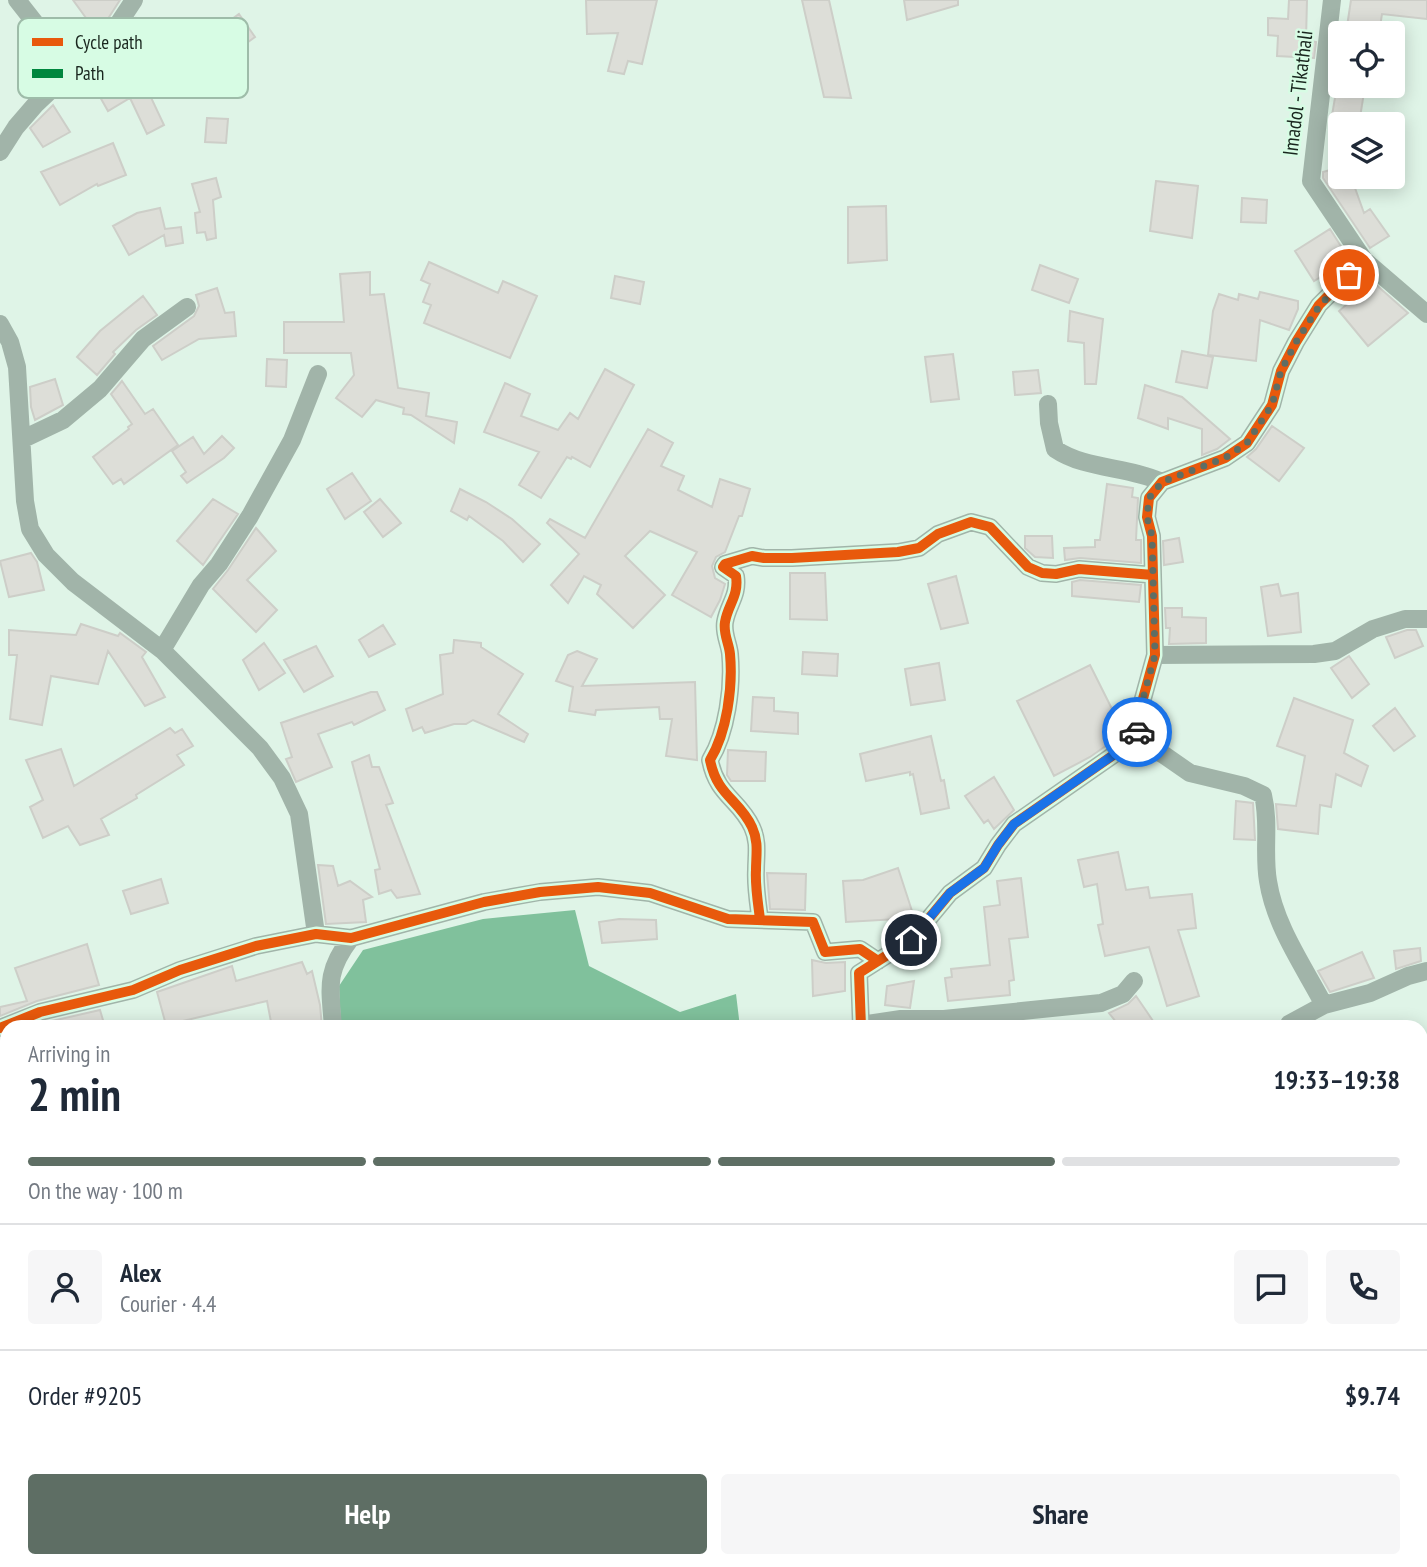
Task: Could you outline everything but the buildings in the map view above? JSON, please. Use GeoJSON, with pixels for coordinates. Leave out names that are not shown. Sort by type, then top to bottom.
{"type":"FeatureCollection","features":[{"type":"Feature","properties":{"kind":"street"},"geometry":{"type":"LineString","coordinates":[[17,0],[31,18]]}},
{"type":"Feature","properties":{"kind":"street"},"geometry":{"type":"LineString","coordinates":[[122,18],[134,0]]}},
{"type":"Feature","properties":{"kind":"street","name":"Imadol - Tikathali"},"geometry":{"type":"LineString","coordinates":[[1332,0],[1311,181],[1364,260],[1427,314]]}},
{"type":"Feature","properties":{"kind":"street"},"geometry":{"type":"LineString","coordinates":[[0,152],[16,127],[42,98]]}},
{"type":"Feature","properties":{"kind":"street"},"geometry":{"type":"LineString","coordinates":[[861,1020],[859,973],[911,940],[950,893],[984,868],[1014,824],[1135,740],[1139,713],[1155,655],[1152,536],[1147,517],[1149,498],[1162,482],[1225,458],[1247,443],[1272,405],[1281,371],[1296,342],[1320,305],[1364,260]]}},
{"type":"Feature","properties":{"kind":"street"},"geometry":{"type":"LineString","coordinates":[[23,439],[64,420],[100,389],[143,339],[187,307]]}},
{"type":"Feature","properties":{"kind":"street"},"geometry":{"type":"LineString","coordinates":[[0,324],[15,357],[23,439],[25,501],[30,529],[46,555],[73,582],[162,650],[260,748],[282,778],[299,814],[316,934]]}},
{"type":"Feature","properties":{"kind":"street"},"geometry":{"type":"LineString","coordinates":[[162,650],[201,585],[219,564],[250,516],[292,440],[318,374]]}},
{"type":"Feature","properties":{"kind":"street"},"geometry":{"type":"LineString","coordinates":[[1048,404],[1055,449],[1070,459],[1142,473],[1162,482]]}},
{"type":"Feature","properties":{"kind":"street"},"geometry":{"type":"LineString","coordinates":[[760,919],[755,869],[758,849],[752,827],[736,804],[721,789],[713,775],[710,760],[718,746],[729,681],[730,652],[725,622],[736,596],[736,576],[723,567],[725,564],[752,556],[792,558],[898,552],[919,548],[938,534],[971,522],[990,527],[1028,567],[1042,573],[1099,569],[1153,575]]}},
{"type":"Feature","properties":{"kind":"street"},"geometry":{"type":"LineString","coordinates":[[1155,655],[1314,654],[1335,651],[1373,629],[1405,619],[1427,619]]}},
{"type":"Feature","properties":{"kind":"street"},"geometry":{"type":"LineString","coordinates":[[1135,740],[1164,755],[1189,773],[1244,786],[1263,794],[1268,814],[1267,878],[1275,914],[1324,1005]]}},
{"type":"Feature","properties":{"kind":"street"},"geometry":{"type":"LineString","coordinates":[[20,1020],[40,1012],[134,990],[180,970],[256,946],[316,934],[351,938],[484,902],[540,892],[598,887],[650,893],[728,919],[813,922],[825,952],[860,948],[878,961]]}},
{"type":"Feature","properties":{"kind":"street"},"geometry":{"type":"LineString","coordinates":[[333,1020],[330,982],[337,957],[351,938]]}},
{"type":"Feature","properties":{"kind":"street"},"geometry":{"type":"LineString","coordinates":[[1296,1020],[1324,1005],[1370,993],[1408,976],[1427,971]]}},
{"type":"Feature","properties":{"kind":"street"},"geometry":{"type":"LineString","coordinates":[[895,1020],[944,1019],[1101,1003],[1123,994],[1134,981]]}},
{"type":"Feature","properties":{"kind":"shaded area"},"geometry":{"type":"Polygon","coordinates":[[[575,910],[589,966],[680,1012],[736,994],[739,1020],[341,1020],[339,986],[363,950],[483,919],[575,910]]]}},
{"type":"Feature","properties":{"kind":"cycle path"},"geometry":{"type":"LineString","coordinates":[[861,1020],[859,973],[911,940],[950,893],[984,868],[1014,824],[1135,740],[1139,713],[1155,655],[1152,536],[1147,517],[1149,498],[1162,482],[1225,458],[1247,443],[1272,405],[1281,371],[1319,305],[1364,260]]}},
{"type":"Feature","properties":{"kind":"cycle path"},"geometry":{"type":"LineString","coordinates":[[760,919],[756,888],[756,838],[747,818],[718,782],[710,760],[725,723],[731,681],[725,626],[737,583],[736,576],[723,567],[725,564],[752,556],[792,558],[898,552],[919,548],[938,534],[971,522],[990,527],[1028,567],[1042,573],[1056,574],[1079,569],[1153,575]]}},
{"type":"Feature","properties":{"kind":"cycle path"},"geometry":{"type":"LineString","coordinates":[[20,1020],[40,1012],[133,990],[180,970],[256,946],[316,934],[351,938],[484,902],[540,892],[598,887],[650,893],[728,919],[813,922],[825,952],[860,949],[878,961]]}},
{"type":"Feature","properties":{"kind":"way so far"},"geometry":{"type":"LineString","coordinates":[[1137,732],[1139,713],[1155,655],[1152,536],[1147,517],[1149,498],[1162,482],[1225,458],[1247,443],[1272,405],[1281,371],[1296,342],[1320,305],[1349,275]]}},
{"type":"Feature","properties":{"kind":"route"},"geometry":{"type":"LineString","coordinates":[[911,940],[950,893],[984,868],[1014,824],[1135,740],[1137,732]]}}]}
